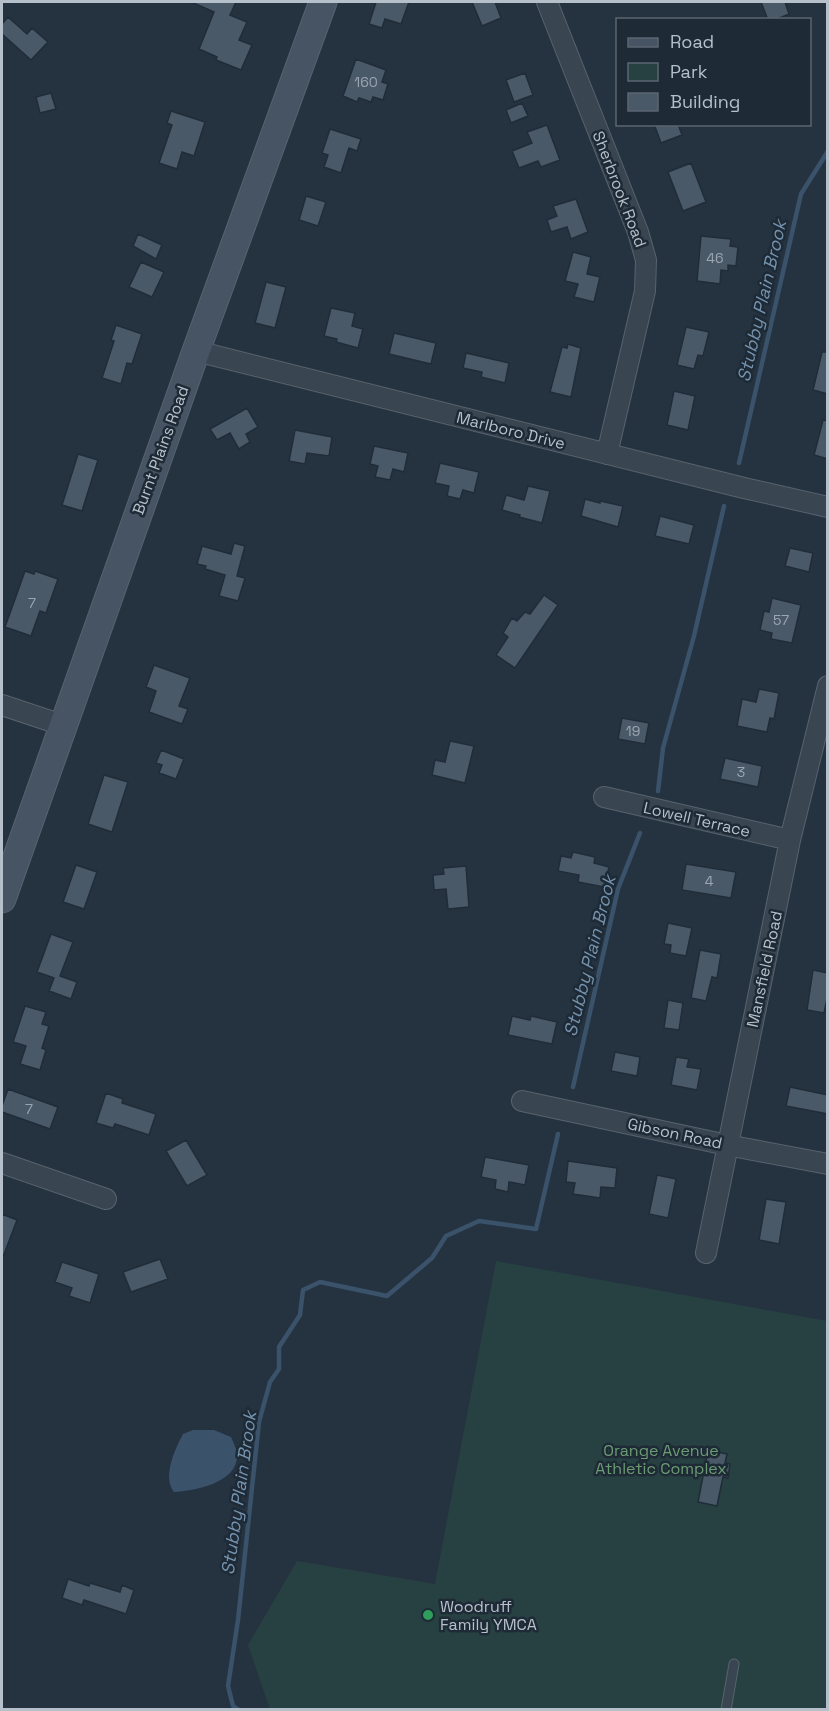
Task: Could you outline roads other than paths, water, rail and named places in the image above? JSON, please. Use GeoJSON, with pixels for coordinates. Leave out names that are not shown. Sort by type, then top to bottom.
{"type":"FeatureCollection","features":[{"type":"Feature","properties":{"kind":"main road","name":"Burnt Plains Road"},"geometry":{"type":"LineString","coordinates":[[2,899],[321,2]]}},
{"type":"Feature","properties":{"kind":"street","name":"Sherbrook Road"},"geometry":{"type":"LineString","coordinates":[[547,2],[634,221],[646,260],[645,291],[607,453]]}},
{"type":"Feature","properties":{"kind":"street","name":"Marlboro Drive"},"geometry":{"type":"LineString","coordinates":[[196,351],[828,507]]}},
{"type":"Feature","properties":{"kind":"street","name":"Mansfield Road"},"geometry":{"type":"LineString","coordinates":[[706,1253],[790,840],[827,690]]}},
{"type":"Feature","properties":{"kind":"street"},"geometry":{"type":"LineString","coordinates":[[2,705],[62,725]]}},
{"type":"Feature","properties":{"kind":"street","name":"Lowell Terrace"},"geometry":{"type":"LineString","coordinates":[[604,797],[790,840]]}},
{"type":"Feature","properties":{"kind":"street","name":"Gibson Road"},"geometry":{"type":"LineString","coordinates":[[522,1101],[828,1164]]}},
{"type":"Feature","properties":{"kind":"street"},"geometry":{"type":"LineString","coordinates":[[2,1163],[106,1199]]}},
{"type":"Feature","properties":{"kind":"lane"},"geometry":{"type":"LineString","coordinates":[[726,1710],[734,1664]]}},
{"type":"Feature","properties":{"kind":"water"},"geometry":{"type":"Polygon","coordinates":[[[193,1430],[214,1430],[231,1437],[237,1453],[235,1465],[223,1479],[213,1484],[174,1492],[169,1479],[171,1463],[183,1434],[193,1430]]]}},
{"type":"Feature","properties":{"kind":"waterway","name":"Stubby Plain Brook"},"geometry":{"type":"LineString","coordinates":[[739,463],[801,194],[828,151]]}},
{"type":"Feature","properties":{"kind":"waterway","name":"Stubby Plain Brook"},"geometry":{"type":"LineString","coordinates":[[658,791],[663,748],[694,636],[724,506]]}},
{"type":"Feature","properties":{"kind":"waterway","name":"Stubby Plain Brook"},"geometry":{"type":"LineString","coordinates":[[573,1087],[618,889],[640,833]]}},
{"type":"Feature","properties":{"kind":"waterway","name":"Stubby Plain Brook"},"geometry":{"type":"LineString","coordinates":[[239,1710],[233,1706],[228,1686],[238,1620],[259,1422],[270,1382],[279,1369],[279,1347],[300,1315],[303,1290],[320,1282],[387,1296],[432,1258],[446,1236],[479,1221],[536,1229],[558,1134]]}},
{"type":"Feature","properties":{"kind":"place","name":"Woodruff Family YMCA"},"geometry":{"type":"Point","coordinates":[428,1615]}},
{"type":"Feature","properties":{"kind":"park label","name":"Orange Avenue Athletic Complex"},"geometry":{"type":"Point","coordinates":[661,1459]}}]}
